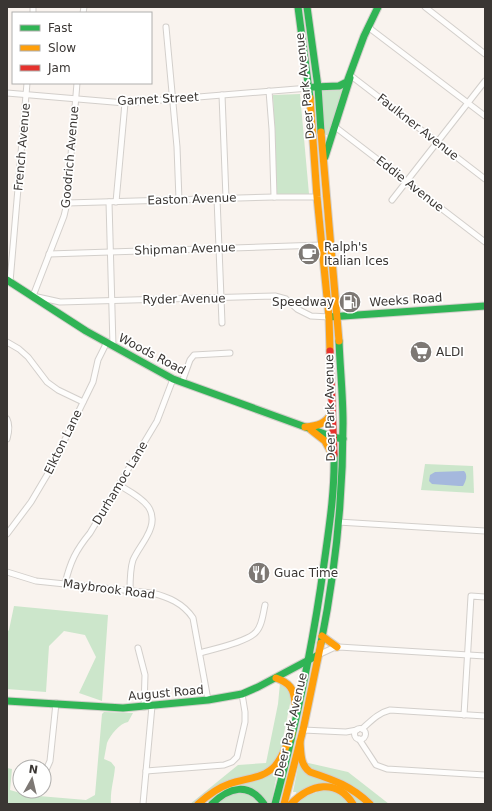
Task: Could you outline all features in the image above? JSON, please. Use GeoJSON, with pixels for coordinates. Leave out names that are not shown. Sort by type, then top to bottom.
{"type":"FeatureCollection","features":[{"type":"Feature","properties":{"kind":"main road","name":"Deer Park Avenue"},"geometry":{"type":"LineString","coordinates":[[275,804],[292,733],[318,608],[325,565],[331,504],[333,458],[329,317],[321,245],[309,88],[298,7]]}},
{"type":"Feature","properties":{"kind":"main road","name":"Deer Park Avenue"},"geometry":{"type":"LineString","coordinates":[[284,804],[303,730],[330,589],[338,522],[343,438],[341,356],[338,316],[323,165],[318,87],[307,7]]}},
{"type":"Feature","properties":{"kind":"main road"},"geometry":{"type":"LineString","coordinates":[[309,88],[344,84],[348,81],[368,27],[378,7]]}},
{"type":"Feature","properties":{"kind":"main road"},"geometry":{"type":"LineString","coordinates":[[323,165],[334,126],[348,86],[350,75]]}},
{"type":"Feature","properties":{"kind":"main road","name":"Woods Road"},"geometry":{"type":"LineString","coordinates":[[9,281],[110,344],[173,379],[333,437],[343,438]]}},
{"type":"Feature","properties":{"kind":"main road","name":"Weeks Road"},"geometry":{"type":"LineString","coordinates":[[329,317],[485,306]]}},
{"type":"Feature","properties":{"kind":"main road"},"geometry":{"type":"LineString","coordinates":[[308,428],[321,425],[326,422],[332,413]]}},
{"type":"Feature","properties":{"kind":"main road"},"geometry":{"type":"LineString","coordinates":[[308,428],[325,441],[330,448],[333,458]]}},
{"type":"Feature","properties":{"kind":"main road"},"geometry":{"type":"LineString","coordinates":[[322,636],[337,647]]}},
{"type":"Feature","properties":{"kind":"main road","name":"August Road"},"geometry":{"type":"LineString","coordinates":[[7,701],[124,708],[208,700],[242,694],[276,678],[318,655]]}},
{"type":"Feature","properties":{"kind":"main road"},"geometry":{"type":"LineString","coordinates":[[276,678],[288,683],[293,689],[295,717]]}},
{"type":"Feature","properties":{"kind":"main road"},"geometry":{"type":"LineString","coordinates":[[198,804],[213,792],[225,786],[258,778],[269,772],[279,760],[292,733]]}},
{"type":"Feature","properties":{"kind":"main road"},"geometry":{"type":"LineString","coordinates":[[300,742],[301,760],[305,769],[350,786],[370,804]]}},
{"type":"Feature","properties":{"kind":"main road"},"geometry":{"type":"LineString","coordinates":[[291,804],[297,797],[305,792],[315,788],[326,787],[334,787],[342,791],[350,797],[353,804]]}},
{"type":"Feature","properties":{"kind":"main road"},"geometry":{"type":"LineString","coordinates":[[212,804],[223,794],[233,789],[253,792],[264,804]]}},
{"type":"Feature","properties":{"kind":"street"},"geometry":{"type":"LineString","coordinates":[[425,7],[485,54]]}},
{"type":"Feature","properties":{"kind":"street"},"geometry":{"type":"LineString","coordinates":[[166,27],[177,147],[178,200]]}},
{"type":"Feature","properties":{"kind":"street"},"geometry":{"type":"LineString","coordinates":[[368,27],[485,116]]}},
{"type":"Feature","properties":{"kind":"street","name":"Faulkner Avenue"},"geometry":{"type":"LineString","coordinates":[[350,75],[485,179]]}},
{"type":"Feature","properties":{"kind":"street"},"geometry":{"type":"LineString","coordinates":[[392,200],[485,81]]}},
{"type":"Feature","properties":{"kind":"street","name":"French Avenue"},"geometry":{"type":"LineString","coordinates":[[9,281],[27,84]]}},
{"type":"Feature","properties":{"kind":"street","name":"Goodrich Avenue"},"geometry":{"type":"LineString","coordinates":[[33,296],[64,216],[67,203],[77,84]]}},
{"type":"Feature","properties":{"kind":"street","name":"Garnet Street"},"geometry":{"type":"LineString","coordinates":[[7,92],[125,103],[309,88]]}},
{"type":"Feature","properties":{"kind":"street"},"geometry":{"type":"LineString","coordinates":[[269,91],[274,197]]}},
{"type":"Feature","properties":{"kind":"street"},"geometry":{"type":"LineString","coordinates":[[222,95],[226,198]]}},
{"type":"Feature","properties":{"kind":"street"},"geometry":{"type":"LineString","coordinates":[[116,202],[125,103]]}},
{"type":"Feature","properties":{"kind":"street","name":"Eddie Avenue"},"geometry":{"type":"LineString","coordinates":[[334,126],[485,242]]}},
{"type":"Feature","properties":{"kind":"street","name":"Easton Avenue"},"geometry":{"type":"LineString","coordinates":[[67,203],[217,198],[317,197]]}},
{"type":"Feature","properties":{"kind":"street"},"geometry":{"type":"LineString","coordinates":[[217,198],[222,323]]}},
{"type":"Feature","properties":{"kind":"street"},"geometry":{"type":"LineString","coordinates":[[109,202],[112,301],[110,344]]}},
{"type":"Feature","properties":{"kind":"street","name":"Shipman Avenue"},"geometry":{"type":"LineString","coordinates":[[49,254],[321,245]]}},
{"type":"Feature","properties":{"kind":"street","name":"Ryder Avenue"},"geometry":{"type":"LineString","coordinates":[[33,296],[60,302],[275,296],[286,299],[297,309],[311,316],[329,317]]}},
{"type":"Feature","properties":{"kind":"street"},"geometry":{"type":"LineString","coordinates":[[7,342],[19,349],[28,357],[47,382],[58,390],[83,402]]}},
{"type":"Feature","properties":{"kind":"street","name":"Elkton Lane"},"geometry":{"type":"LineString","coordinates":[[7,534],[31,502],[42,484],[93,382],[98,360],[110,344]]}},
{"type":"Feature","properties":{"kind":"street"},"geometry":{"type":"LineString","coordinates":[[182,382],[190,360],[194,355],[230,353]]}},
{"type":"Feature","properties":{"kind":"street","name":"Durhamoc Lane"},"geometry":{"type":"LineString","coordinates":[[65,584],[73,556],[90,533],[157,421],[173,379]]}},
{"type":"Feature","properties":{"kind":"street"},"geometry":{"type":"LineString","coordinates":[[7,419],[9,423],[9,433],[7,439]]}},
{"type":"Feature","properties":{"kind":"street"},"geometry":{"type":"LineString","coordinates":[[119,485],[142,499],[148,505],[152,521],[148,535],[134,559],[130,590]]}},
{"type":"Feature","properties":{"kind":"street"},"geometry":{"type":"LineString","coordinates":[[338,522],[485,531]]}},
{"type":"Feature","properties":{"kind":"street","name":"Maybrook Road"},"geometry":{"type":"LineString","coordinates":[[7,572],[36,582],[130,590],[160,595],[180,604],[193,618],[208,700]]}},
{"type":"Feature","properties":{"kind":"street"},"geometry":{"type":"LineString","coordinates":[[464,715],[471,596],[485,597]]}},
{"type":"Feature","properties":{"kind":"street"},"geometry":{"type":"LineString","coordinates":[[200,652],[220,648],[249,638],[256,632],[261,624],[265,605]]}},
{"type":"Feature","properties":{"kind":"street"},"geometry":{"type":"LineString","coordinates":[[318,655],[337,647],[485,656]]}},
{"type":"Feature","properties":{"kind":"street"},"geometry":{"type":"LineString","coordinates":[[138,648],[145,675],[144,706]]}},
{"type":"Feature","properties":{"kind":"street"},"geometry":{"type":"LineString","coordinates":[[146,771],[224,765],[232,762],[237,757],[245,722],[242,694]]}},
{"type":"Feature","properties":{"kind":"street"},"geometry":{"type":"LineString","coordinates":[[50,759],[56,703]]}},
{"type":"Feature","properties":{"kind":"street"},"geometry":{"type":"LineString","coordinates":[[143,804],[152,706]]}},
{"type":"Feature","properties":{"kind":"street"},"geometry":{"type":"LineString","coordinates":[[360,734],[375,717],[382,712],[390,710],[485,716]]}},
{"type":"Feature","properties":{"kind":"street"},"geometry":{"type":"LineString","coordinates":[[303,730],[360,734]]}},
{"type":"Feature","properties":{"kind":"street"},"geometry":{"type":"LineString","coordinates":[[360,734],[365,748],[376,765],[387,769],[485,775]]}},
{"type":"Feature","properties":{"kind":"green space"},"geometry":{"type":"Polygon","coordinates":[[[342,90],[328,135],[325,135],[321,91],[342,90]]]}},
{"type":"Feature","properties":{"kind":"green space"},"geometry":{"type":"Polygon","coordinates":[[[300,94],[309,194],[276,194],[273,95],[300,94]]]}},
{"type":"Feature","properties":{"kind":"green space"},"geometry":{"type":"Polygon","coordinates":[[[425,464],[473,466],[474,493],[421,490],[425,464]]]}},
{"type":"Feature","properties":{"kind":"green space"},"geometry":{"type":"Polygon","coordinates":[[[14,606],[108,615],[102,701],[79,693],[96,657],[85,635],[64,631],[49,646],[46,692],[7,689],[7,632],[9,630],[14,606]]]}},
{"type":"Feature","properties":{"kind":"green space"},"geometry":{"type":"Polygon","coordinates":[[[280,683],[285,684],[292,694],[281,748],[274,765],[196,804],[190,804],[238,765],[266,763],[278,704],[280,683]]]}},
{"type":"Feature","properties":{"kind":"green space"},"geometry":{"type":"Polygon","coordinates":[[[104,712],[133,713],[128,722],[121,725],[116,730],[107,743],[104,759],[111,762],[115,767],[111,804],[7,804],[7,768],[12,769],[10,790],[12,791],[12,799],[52,799],[52,797],[86,800],[95,795],[102,714],[104,712]]]}},
{"type":"Feature","properties":{"kind":"green space"},"geometry":{"type":"Polygon","coordinates":[[[299,762],[343,786],[366,804],[356,804],[343,788],[297,794],[296,792],[293,792],[299,762]]]}},
{"type":"Feature","properties":{"kind":"green space"},"geometry":{"type":"Polygon","coordinates":[[[304,762],[348,772],[389,804],[373,804],[309,770],[304,762]]]}},
{"type":"Feature","properties":{"kind":"green space"},"geometry":{"type":"Polygon","coordinates":[[[274,771],[277,774],[271,804],[266,804],[238,784],[274,771]]]}},
{"type":"Feature","properties":{"kind":"green space"},"geometry":{"type":"Polygon","coordinates":[[[325,789],[343,795],[350,804],[297,804],[299,799],[325,789]]]}},
{"type":"Feature","properties":{"kind":"green space"},"geometry":{"type":"Polygon","coordinates":[[[237,792],[248,793],[261,804],[215,804],[225,797],[237,792]]]}},
{"type":"Feature","properties":{"kind":"water"},"geometry":{"type":"Polygon","coordinates":[[[464,471],[466,478],[463,486],[432,484],[429,481],[430,475],[435,472],[464,471]]]}},
{"type":"Feature","properties":{"kind":"traffic: fast"},"geometry":{"type":"LineString","coordinates":[[298,7],[310,98]]}},
{"type":"Feature","properties":{"kind":"traffic: fast"},"geometry":{"type":"LineString","coordinates":[[307,7],[318,87],[321,132]]}},
{"type":"Feature","properties":{"kind":"traffic: fast"},"geometry":{"type":"LineString","coordinates":[[314,87],[339,86],[347,82],[364,36],[378,7]]}},
{"type":"Feature","properties":{"kind":"traffic: fast"},"geometry":{"type":"LineString","coordinates":[[325,157],[350,78]]}},
{"type":"Feature","properties":{"kind":"traffic: fast"},"geometry":{"type":"LineString","coordinates":[[7,280],[86,331],[173,379],[333,437],[343,439]]}},
{"type":"Feature","properties":{"kind":"traffic: fast"},"geometry":{"type":"LineString","coordinates":[[329,317],[485,306]]}},
{"type":"Feature","properties":{"kind":"traffic: fast"},"geometry":{"type":"LineString","coordinates":[[321,643],[334,561],[342,477],[343,413],[339,341]]}},
{"type":"Feature","properties":{"kind":"traffic: fast"},"geometry":{"type":"LineString","coordinates":[[275,804],[297,715],[315,625],[331,510],[334,482],[334,455]]}},
{"type":"Feature","properties":{"kind":"traffic: fast"},"geometry":{"type":"LineString","coordinates":[[7,701],[123,708],[208,700],[242,694],[318,655]]}},
{"type":"Feature","properties":{"kind":"traffic: fast"},"geometry":{"type":"LineString","coordinates":[[212,804],[225,794],[239,789],[252,792],[264,804]]}},
{"type":"Feature","properties":{"kind":"traffic: slow"},"geometry":{"type":"LineString","coordinates":[[310,98],[317,197],[329,317],[330,351]]}},
{"type":"Feature","properties":{"kind":"traffic: slow"},"geometry":{"type":"LineString","coordinates":[[321,132],[339,341]]}},
{"type":"Feature","properties":{"kind":"traffic: slow"},"geometry":{"type":"LineString","coordinates":[[305,427],[321,424],[327,420],[332,413]]}},
{"type":"Feature","properties":{"kind":"traffic: slow"},"geometry":{"type":"LineString","coordinates":[[311,430],[325,441],[332,454]]}},
{"type":"Feature","properties":{"kind":"traffic: slow"},"geometry":{"type":"LineString","coordinates":[[322,636],[337,647]]}},
{"type":"Feature","properties":{"kind":"traffic: slow"},"geometry":{"type":"LineString","coordinates":[[284,804],[303,730],[321,643]]}},
{"type":"Feature","properties":{"kind":"traffic: slow"},"geometry":{"type":"LineString","coordinates":[[276,678],[288,684],[294,694],[295,703]]}},
{"type":"Feature","properties":{"kind":"traffic: slow"},"geometry":{"type":"LineString","coordinates":[[198,804],[212,792],[220,788],[235,782],[259,776],[270,770],[280,759],[292,733]]}},
{"type":"Feature","properties":{"kind":"traffic: slow"},"geometry":{"type":"LineString","coordinates":[[300,742],[304,766],[310,772],[349,788],[370,804]]}},
{"type":"Feature","properties":{"kind":"traffic: slow"},"geometry":{"type":"LineString","coordinates":[[291,804],[306,792],[315,788],[323,787],[331,787],[339,790],[347,796],[353,804]]}},
{"type":"Feature","properties":{"kind":"traffic: jam"},"geometry":{"type":"LineString","coordinates":[[330,351],[334,455]]}},
{"type":"Feature","properties":{"kind":"place","name":"Ralph's Italian Ices"},"geometry":{"type":"Point","coordinates":[309,254]}},
{"type":"Feature","properties":{"kind":"place","name":"Speedway"},"geometry":{"type":"Point","coordinates":[350,302]}},
{"type":"Feature","properties":{"kind":"place","name":"ALDI"},"geometry":{"type":"Point","coordinates":[421,352]}},
{"type":"Feature","properties":{"kind":"place","name":"Guac Time"},"geometry":{"type":"Point","coordinates":[259,573]}}]}
